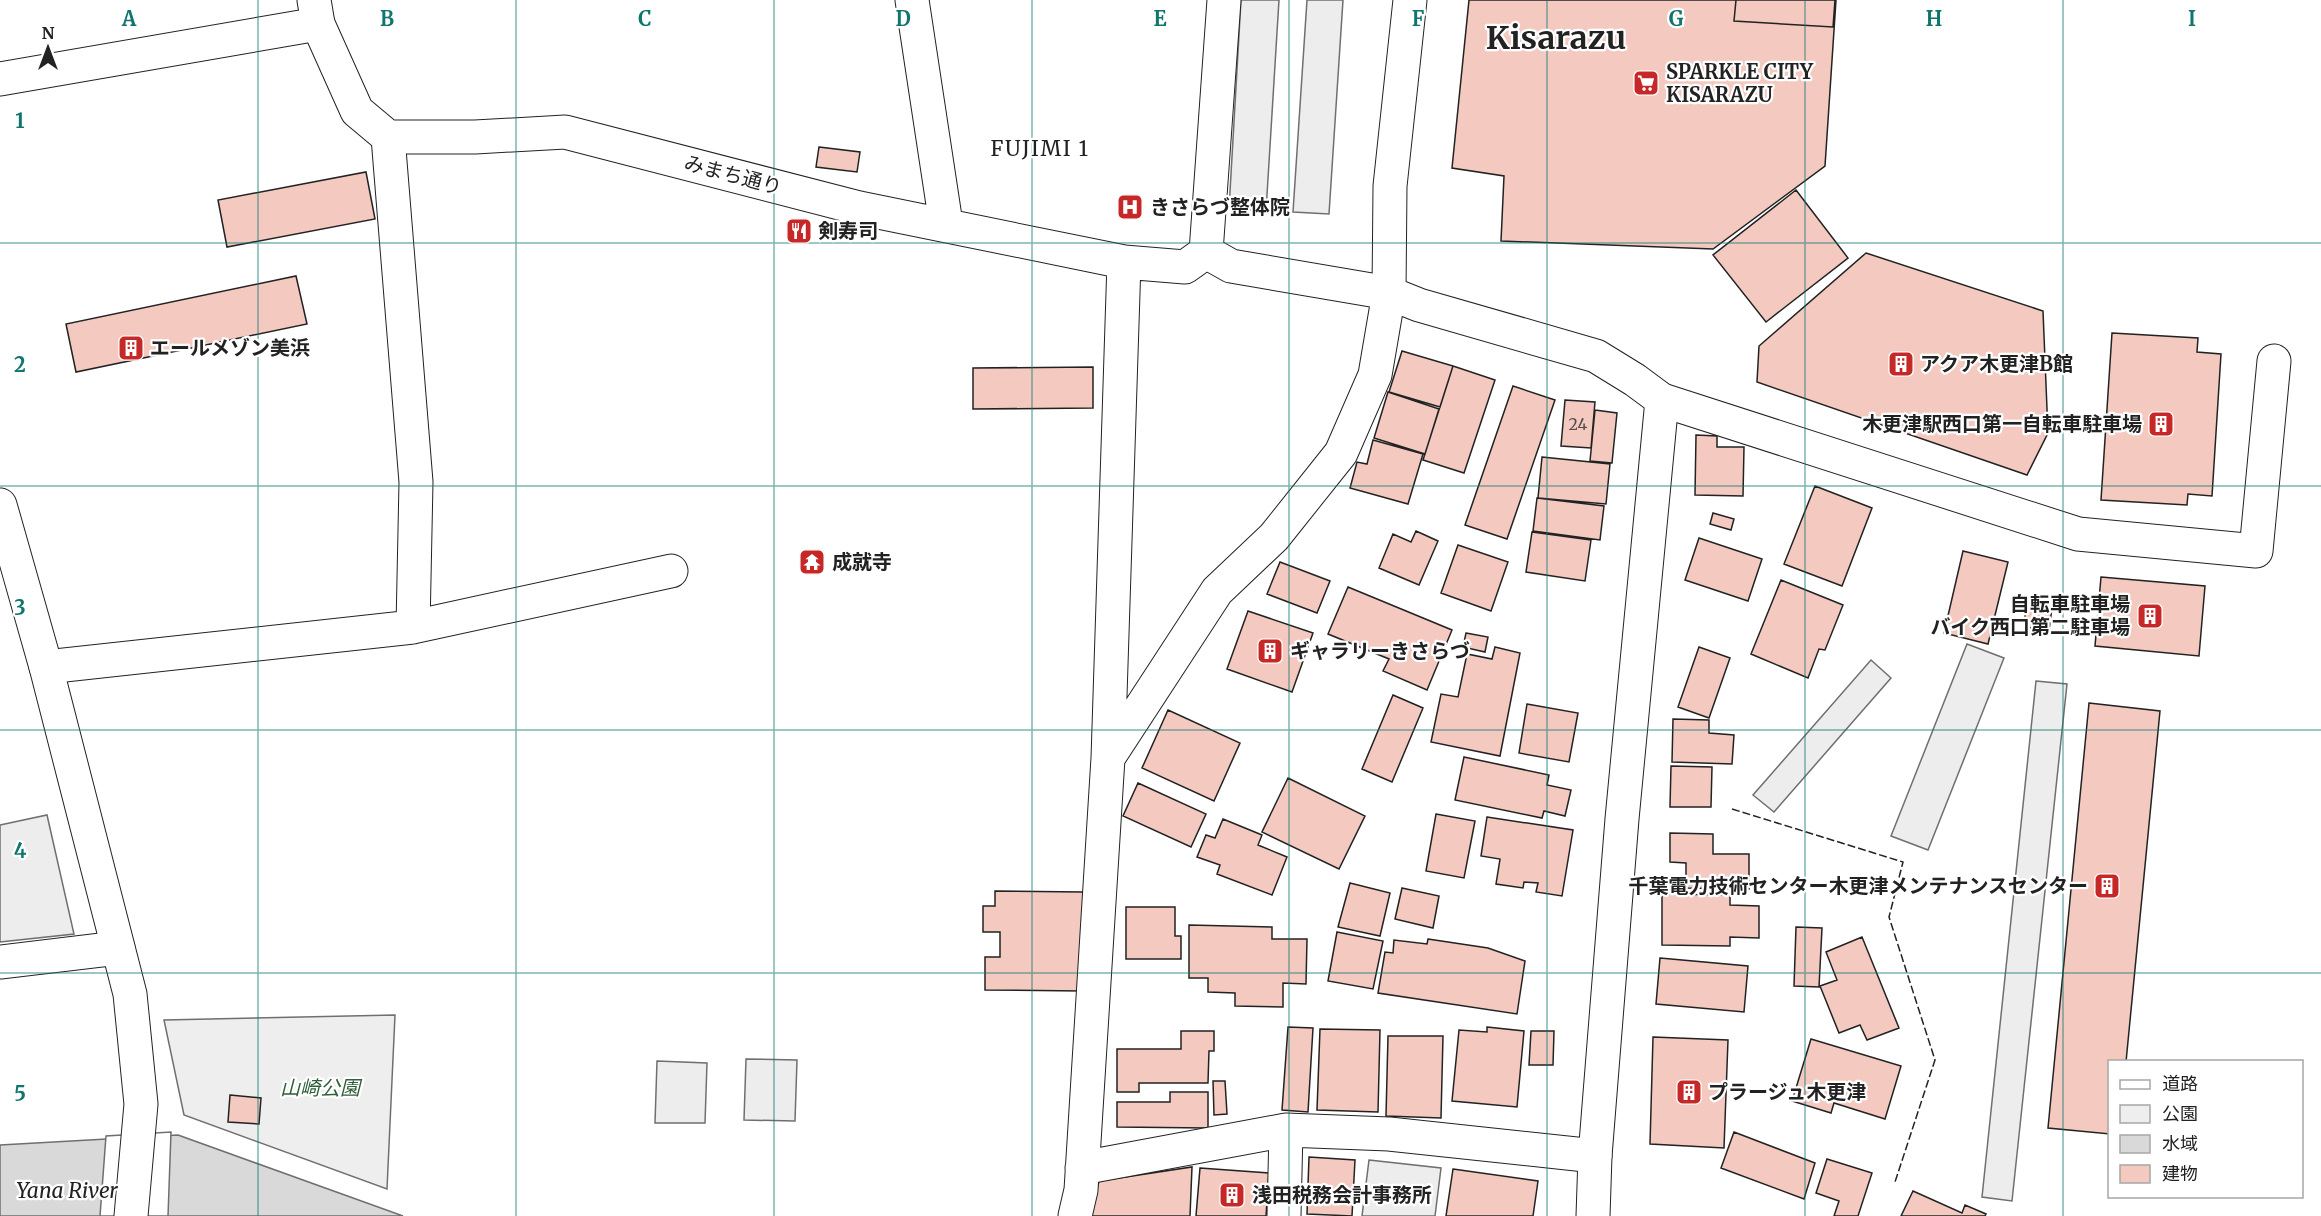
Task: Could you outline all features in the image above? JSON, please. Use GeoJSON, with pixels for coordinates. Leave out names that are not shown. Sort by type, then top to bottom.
{"type":"FeatureCollection","features":[{"type":"Feature","properties":{"kind":"street"},"geometry":{"type":"LineString","coordinates":[[912,0],[946,224]]}},
{"type":"Feature","properties":{"kind":"street"},"geometry":{"type":"LineString","coordinates":[[1224,0],[1206,252],[1232,266],[1389,293],[1419,305],[1596,356],[1662,400],[2078,534],[2256,551],[2274,361]]}},
{"type":"Feature","properties":{"kind":"street"},"geometry":{"type":"LineString","coordinates":[[1108,758],[1217,591],[1274,537],[1341,453],[1375,375],[1389,293],[1390,186],[1410,0]]}},
{"type":"Feature","properties":{"kind":"street"},"geometry":{"type":"LineString","coordinates":[[0,79],[316,12],[357,111],[388,137],[416,482],[413,627]]}},
{"type":"Feature","properties":{"kind":"street","name":"みまち通り"},"geometry":{"type":"LineString","coordinates":[[388,137],[475,137],[565,132],[859,208],[1124,262],[1185,267],[1206,252]]}},
{"type":"Feature","properties":{"kind":"street"},"geometry":{"type":"LineString","coordinates":[[1075,1216],[1081,1190],[1108,758],[1124,262]]}},
{"type":"Feature","properties":{"kind":"street"},"geometry":{"type":"LineString","coordinates":[[1593,1216],[1595,1156],[1622,819],[1662,400]]}},
{"type":"Feature","properties":{"kind":"street"},"geometry":{"type":"LineString","coordinates":[[0,505],[46,667],[130,994],[141,1104],[131,1216]]}},
{"type":"Feature","properties":{"kind":"street"},"geometry":{"type":"LineString","coordinates":[[46,667],[413,627],[671,571]]}},
{"type":"Feature","properties":{"kind":"street"},"geometry":{"type":"LineString","coordinates":[[0,962],[118,948]]}},
{"type":"Feature","properties":{"kind":"street"},"geometry":{"type":"LineString","coordinates":[[1082,1168],[1286,1130],[1389,1134],[1595,1156]]}},
{"type":"Feature","properties":{"kind":"street"},"geometry":{"type":"LineString","coordinates":[[1284,1216],[1286,1130]]}},
{"type":"Feature","properties":{"kind":"green space","name":"山崎公園"},"geometry":{"type":"Polygon","coordinates":[[[395,1015],[387,1189],[184,1115],[164,1020],[395,1015]]]}},
{"type":"Feature","properties":{"kind":"shaded area"},"geometry":{"type":"Polygon","coordinates":[[[1241,0],[1279,0],[1266,211],[1229,209],[1241,0]]]}},
{"type":"Feature","properties":{"kind":"shaded area"},"geometry":{"type":"Polygon","coordinates":[[[1307,0],[1343,0],[1329,214],[1293,212],[1307,0]]]}},
{"type":"Feature","properties":{"kind":"shaded area"},"geometry":{"type":"Polygon","coordinates":[[[1967,644],[2004,658],[1928,850],[1891,836],[1967,644]]]}},
{"type":"Feature","properties":{"kind":"shaded area"},"geometry":{"type":"Polygon","coordinates":[[[1871,660],[1891,678],[1774,812],[1753,795],[1871,660]]]}},
{"type":"Feature","properties":{"kind":"shaded area"},"geometry":{"type":"Polygon","coordinates":[[[2036,681],[2067,684],[2012,1201],[1982,1197],[2036,681]]]}},
{"type":"Feature","properties":{"kind":"shaded area"},"geometry":{"type":"Polygon","coordinates":[[[47,815],[74,934],[0,942],[0,825],[47,815]]]}},
{"type":"Feature","properties":{"kind":"shaded area"},"geometry":{"type":"Polygon","coordinates":[[[746,1059],[797,1060],[795,1121],[744,1120],[746,1059]]]}},
{"type":"Feature","properties":{"kind":"shaded area"},"geometry":{"type":"Polygon","coordinates":[[[657,1061],[707,1063],[705,1123],[655,1123],[657,1061]]]}},
{"type":"Feature","properties":{"kind":"shaded area"},"geometry":{"type":"Polygon","coordinates":[[[1369,1160],[1441,1168],[1435,1216],[1362,1216],[1369,1160]]]}},
{"type":"Feature","properties":{"kind":"water","name":"Yana River"},"geometry":{"type":"Polygon","coordinates":[[[178,1135],[403,1216],[0,1216],[0,1145],[178,1135]]]}},
{"type":"Feature","properties":{"kind":"pier"},"geometry":{"type":"Polygon","coordinates":[[[171,1132],[168,1216],[100,1216],[106,1136],[171,1132]]]}},
{"type":"Feature","properties":{"kind":"building","name":"SPARKLE CITY KISARAZU"},"geometry":{"type":"Polygon","coordinates":[[[1469,0],[1836,0],[1825,166],[1713,249],[1501,241],[1504,176],[1452,168],[1469,0]]]}},
{"type":"Feature","properties":{"kind":"building"},"geometry":{"type":"Polygon","coordinates":[[[1736,0],[1835,0],[1833,27],[1734,21],[1736,0]]]}},
{"type":"Feature","properties":{"kind":"building"},"geometry":{"type":"Polygon","coordinates":[[[819,147],[860,152],[857,172],[816,167],[819,147]]]}},
{"type":"Feature","properties":{"kind":"building"},"geometry":{"type":"Polygon","coordinates":[[[366,172],[375,219],[227,247],[218,200],[366,172]]]}},
{"type":"Feature","properties":{"kind":"building"},"geometry":{"type":"Polygon","coordinates":[[[1796,190],[1848,258],[1766,322],[1713,255],[1796,190]]]}},
{"type":"Feature","properties":{"kind":"building","name":"アクア木更津B館"},"geometry":{"type":"Polygon","coordinates":[[[1866,253],[2043,311],[2048,433],[2027,475],[1757,382],[1759,346],[1866,253]]]}},
{"type":"Feature","properties":{"kind":"building","name":"エールメゾン美浜"},"geometry":{"type":"Polygon","coordinates":[[[296,276],[307,324],[76,372],[66,324],[296,276]]]}},
{"type":"Feature","properties":{"kind":"building","name":"木更津駅西口第一自転車駐車場"},"geometry":{"type":"Polygon","coordinates":[[[2112,333],[2198,338],[2197,352],[2221,354],[2212,496],[2188,494],[2187,505],[2101,500],[2112,333]]]}},
{"type":"Feature","properties":{"kind":"building"},"geometry":{"type":"Polygon","coordinates":[[[1402,351],[1453,366],[1440,407],[1389,392],[1402,351]]]}},
{"type":"Feature","properties":{"kind":"building"},"geometry":{"type":"Polygon","coordinates":[[[1453,366],[1495,380],[1464,473],[1423,460],[1453,366]]]}},
{"type":"Feature","properties":{"kind":"building"},"geometry":{"type":"Polygon","coordinates":[[[1093,367],[1093,408],[973,409],[973,368],[1093,367]]]}},
{"type":"Feature","properties":{"kind":"building"},"geometry":{"type":"Polygon","coordinates":[[[1513,386],[1555,400],[1507,539],[1465,525],[1513,386]]]}},
{"type":"Feature","properties":{"kind":"building"},"geometry":{"type":"Polygon","coordinates":[[[1388,392],[1439,409],[1425,454],[1374,438],[1388,392]]]}},
{"type":"Feature","properties":{"kind":"building"},"geometry":{"type":"Polygon","coordinates":[[[1565,400],[1595,402],[1591,448],[1561,446],[1565,400]]]}},
{"type":"Feature","properties":{"kind":"building"},"geometry":{"type":"Polygon","coordinates":[[[1595,410],[1617,413],[1612,463],[1590,461],[1595,410]]]}},
{"type":"Feature","properties":{"kind":"building"},"geometry":{"type":"Polygon","coordinates":[[[1696,435],[1717,436],[1717,447],[1744,447],[1743,496],[1695,495],[1696,435]]]}},
{"type":"Feature","properties":{"kind":"building"},"geometry":{"type":"Polygon","coordinates":[[[1373,440],[1423,454],[1408,504],[1350,488],[1357,462],[1367,464],[1373,440]]]}},
{"type":"Feature","properties":{"kind":"building"},"geometry":{"type":"Polygon","coordinates":[[[1542,457],[1610,464],[1606,504],[1538,498],[1542,457]]]}},
{"type":"Feature","properties":{"kind":"building"},"geometry":{"type":"Polygon","coordinates":[[[1815,486],[1872,508],[1842,586],[1784,564],[1815,486]]]}},
{"type":"Feature","properties":{"kind":"building"},"geometry":{"type":"Polygon","coordinates":[[[1537,498],[1604,506],[1600,540],[1533,531],[1537,498]]]}},
{"type":"Feature","properties":{"kind":"building"},"geometry":{"type":"Polygon","coordinates":[[[1713,513],[1734,519],[1731,530],[1710,524],[1713,513]]]}},
{"type":"Feature","properties":{"kind":"building"},"geometry":{"type":"Polygon","coordinates":[[[1416,531],[1438,541],[1419,585],[1379,568],[1393,534],[1411,542],[1416,531]]]}},
{"type":"Feature","properties":{"kind":"building"},"geometry":{"type":"Polygon","coordinates":[[[1532,532],[1591,540],[1585,581],[1526,572],[1532,532]]]}},
{"type":"Feature","properties":{"kind":"building"},"geometry":{"type":"Polygon","coordinates":[[[1699,538],[1762,559],[1748,601],[1685,580],[1699,538]]]}},
{"type":"Feature","properties":{"kind":"building"},"geometry":{"type":"Polygon","coordinates":[[[1458,545],[1508,562],[1491,611],[1441,593],[1458,545]]]}},
{"type":"Feature","properties":{"kind":"building"},"geometry":{"type":"Polygon","coordinates":[[[1963,551],[2008,562],[1988,644],[1944,633],[1963,551]]]}},
{"type":"Feature","properties":{"kind":"building"},"geometry":{"type":"Polygon","coordinates":[[[1280,562],[1330,581],[1317,613],[1267,594],[1280,562]]]}},
{"type":"Feature","properties":{"kind":"building","name":"自転車駐車場 バイク西口第二駐車場"},"geometry":{"type":"Polygon","coordinates":[[[2101,577],[2205,586],[2199,656],[2095,646],[2101,577]]]}},
{"type":"Feature","properties":{"kind":"building"},"geometry":{"type":"Polygon","coordinates":[[[1781,580],[1843,605],[1825,650],[1819,649],[1808,678],[1751,654],[1781,580]]]}},
{"type":"Feature","properties":{"kind":"building"},"geometry":{"type":"Polygon","coordinates":[[[1348,587],[1452,630],[1427,690],[1383,671],[1389,659],[1328,634],[1348,587]]]}},
{"type":"Feature","properties":{"kind":"building"},"geometry":{"type":"Polygon","coordinates":[[[2026,605],[2052,608],[2049,630],[2024,627],[2026,605]]]}},
{"type":"Feature","properties":{"kind":"building","name":"ギャラリーきさらづ"},"geometry":{"type":"Polygon","coordinates":[[[1248,611],[1313,633],[1292,692],[1227,669],[1248,611]]]}},
{"type":"Feature","properties":{"kind":"building"},"geometry":{"type":"Polygon","coordinates":[[[1466,633],[1488,637],[1485,652],[1463,647],[1466,633]]]}},
{"type":"Feature","properties":{"kind":"building"},"geometry":{"type":"Polygon","coordinates":[[[1495,647],[1520,653],[1500,756],[1431,742],[1441,694],[1458,697],[1467,654],[1492,659],[1495,647]]]}},
{"type":"Feature","properties":{"kind":"building"},"geometry":{"type":"Polygon","coordinates":[[[1699,647],[1730,658],[1709,718],[1678,707],[1699,647]]]}},
{"type":"Feature","properties":{"kind":"building"},"geometry":{"type":"Polygon","coordinates":[[[1393,695],[1423,708],[1392,782],[1362,769],[1393,695]]]}},
{"type":"Feature","properties":{"kind":"building","name":"千葉電力技術センター木更津メンテナンスセンター"},"geometry":{"type":"Polygon","coordinates":[[[2089,703],[2160,711],[2126,1060],[2108,1060],[2108,1134],[2048,1128],[2089,703]]]}},
{"type":"Feature","properties":{"kind":"building"},"geometry":{"type":"Polygon","coordinates":[[[1527,704],[1578,713],[1569,762],[1519,753],[1527,704]]]}},
{"type":"Feature","properties":{"kind":"building"},"geometry":{"type":"Polygon","coordinates":[[[1168,710],[1240,743],[1214,801],[1142,768],[1168,710]]]}},
{"type":"Feature","properties":{"kind":"building"},"geometry":{"type":"Polygon","coordinates":[[[1673,719],[1709,720],[1709,733],[1734,735],[1732,764],[1672,762],[1673,719]]]}},
{"type":"Feature","properties":{"kind":"building"},"geometry":{"type":"Polygon","coordinates":[[[1464,757],[1549,775],[1547,785],[1571,790],[1565,816],[1544,811],[1542,818],[1455,800],[1464,757]]]}},
{"type":"Feature","properties":{"kind":"building"},"geometry":{"type":"Polygon","coordinates":[[[1671,766],[1712,767],[1711,807],[1670,807],[1671,766]]]}},
{"type":"Feature","properties":{"kind":"building"},"geometry":{"type":"Polygon","coordinates":[[[1288,778],[1365,816],[1339,869],[1262,832],[1288,778]]]}},
{"type":"Feature","properties":{"kind":"building"},"geometry":{"type":"Polygon","coordinates":[[[1138,783],[1206,814],[1191,847],[1123,816],[1138,783]]]}},
{"type":"Feature","properties":{"kind":"building"},"geometry":{"type":"Polygon","coordinates":[[[1436,814],[1475,821],[1464,878],[1426,871],[1436,814]]]}},
{"type":"Feature","properties":{"kind":"building"},"geometry":{"type":"Polygon","coordinates":[[[1487,817],[1573,830],[1562,896],[1536,892],[1538,883],[1524,882],[1523,888],[1496,884],[1500,859],[1481,856],[1487,817]]]}},
{"type":"Feature","properties":{"kind":"building"},"geometry":{"type":"Polygon","coordinates":[[[1223,819],[1262,835],[1258,845],[1287,857],[1272,895],[1217,874],[1220,865],[1197,857],[1206,835],[1215,838],[1223,819]]]}},
{"type":"Feature","properties":{"kind":"building"},"geometry":{"type":"Polygon","coordinates":[[[1670,833],[1713,834],[1713,854],[1749,854],[1749,889],[1686,888],[1686,863],[1670,862],[1670,833]]]}},
{"type":"Feature","properties":{"kind":"building"},"geometry":{"type":"Polygon","coordinates":[[[1350,883],[1390,893],[1380,936],[1338,927],[1350,883]]]}},
{"type":"Feature","properties":{"kind":"building"},"geometry":{"type":"Polygon","coordinates":[[[1402,888],[1439,896],[1433,928],[1395,919],[1402,888]]]}},
{"type":"Feature","properties":{"kind":"building"},"geometry":{"type":"Polygon","coordinates":[[[995,891],[1083,892],[1082,991],[985,990],[985,957],[1000,957],[1000,932],[983,932],[983,906],[995,906],[995,891]]]}},
{"type":"Feature","properties":{"kind":"building"},"geometry":{"type":"Polygon","coordinates":[[[1662,894],[1730,895],[1730,905],[1759,906],[1759,938],[1730,937],[1730,946],[1662,945],[1662,894]]]}},
{"type":"Feature","properties":{"kind":"building"},"geometry":{"type":"Polygon","coordinates":[[[1126,907],[1175,907],[1175,936],[1181,936],[1181,959],[1126,959],[1126,907]]]}},
{"type":"Feature","properties":{"kind":"building"},"geometry":{"type":"Polygon","coordinates":[[[1189,925],[1272,927],[1272,939],[1307,939],[1306,984],[1283,983],[1283,1007],[1235,1006],[1235,993],[1208,992],[1208,978],[1189,978],[1189,925]]]}},
{"type":"Feature","properties":{"kind":"building"},"geometry":{"type":"Polygon","coordinates":[[[1796,927],[1822,928],[1819,987],[1794,986],[1796,927]]]}},
{"type":"Feature","properties":{"kind":"building"},"geometry":{"type":"Polygon","coordinates":[[[1337,932],[1383,941],[1373,989],[1328,981],[1337,932]]]}},
{"type":"Feature","properties":{"kind":"building"},"geometry":{"type":"Polygon","coordinates":[[[1862,937],[1899,1028],[1867,1040],[1860,1025],[1839,1033],[1820,986],[1837,980],[1826,952],[1862,937]]]}},
{"type":"Feature","properties":{"kind":"building"},"geometry":{"type":"Polygon","coordinates":[[[1428,939],[1488,948],[1525,961],[1517,1014],[1378,993],[1385,952],[1393,953],[1394,940],[1427,944],[1428,939]]]}},
{"type":"Feature","properties":{"kind":"building"},"geometry":{"type":"Polygon","coordinates":[[[1660,958],[1748,966],[1744,1012],[1656,1004],[1660,958]]]}},
{"type":"Feature","properties":{"kind":"building"},"geometry":{"type":"Polygon","coordinates":[[[1288,1027],[1313,1028],[1308,1112],[1282,1110],[1288,1027]]]}},
{"type":"Feature","properties":{"kind":"building"},"geometry":{"type":"Polygon","coordinates":[[[1487,1027],[1524,1031],[1517,1107],[1452,1101],[1459,1030],[1487,1032],[1487,1027]]]}},
{"type":"Feature","properties":{"kind":"building"},"geometry":{"type":"Polygon","coordinates":[[[1320,1029],[1380,1030],[1378,1112],[1317,1110],[1320,1029]]]}},
{"type":"Feature","properties":{"kind":"building"},"geometry":{"type":"Polygon","coordinates":[[[1181,1031],[1214,1031],[1214,1051],[1209,1051],[1208,1083],[1139,1083],[1139,1092],[1117,1092],[1117,1049],[1181,1049],[1181,1031]]]}},
{"type":"Feature","properties":{"kind":"building"},"geometry":{"type":"Polygon","coordinates":[[[1531,1031],[1554,1031],[1553,1065],[1529,1065],[1531,1031]]]}},
{"type":"Feature","properties":{"kind":"building"},"geometry":{"type":"Polygon","coordinates":[[[1388,1036],[1443,1036],[1441,1118],[1386,1116],[1388,1036]]]}},
{"type":"Feature","properties":{"kind":"building","name":"プラージュ木更津"},"geometry":{"type":"Polygon","coordinates":[[[1653,1037],[1728,1040],[1724,1148],[1650,1144],[1653,1037]]]}},
{"type":"Feature","properties":{"kind":"building"},"geometry":{"type":"Polygon","coordinates":[[[1811,1039],[1901,1066],[1885,1119],[1834,1103],[1831,1113],[1792,1101],[1811,1039]]]}},
{"type":"Feature","properties":{"kind":"building"},"geometry":{"type":"Polygon","coordinates":[[[1213,1081],[1225,1081],[1227,1114],[1214,1115],[1213,1081]]]}},
{"type":"Feature","properties":{"kind":"building"},"geometry":{"type":"Polygon","coordinates":[[[1170,1092],[1208,1092],[1208,1128],[1117,1127],[1117,1102],[1170,1102],[1170,1092]]]}},
{"type":"Feature","properties":{"kind":"building"},"geometry":{"type":"Polygon","coordinates":[[[230,1095],[261,1098],[259,1124],[228,1122],[230,1095]]]}},
{"type":"Feature","properties":{"kind":"building"},"geometry":{"type":"Polygon","coordinates":[[[1734,1132],[1815,1163],[1804,1199],[1721,1168],[1734,1132]]]}},
{"type":"Feature","properties":{"kind":"building"},"geometry":{"type":"Polygon","coordinates":[[[1309,1157],[1355,1160],[1352,1216],[1307,1214],[1309,1157]]]}},
{"type":"Feature","properties":{"kind":"building"},"geometry":{"type":"Polygon","coordinates":[[[1827,1159],[1872,1173],[1858,1216],[1834,1216],[1839,1201],[1816,1193],[1827,1159]]]}},
{"type":"Feature","properties":{"kind":"building"},"geometry":{"type":"Polygon","coordinates":[[[1192,1167],[1190,1216],[1090,1216],[1099,1181],[1192,1167]]]}},
{"type":"Feature","properties":{"kind":"building","name":"浅田税務会計事務所"},"geometry":{"type":"Polygon","coordinates":[[[1200,1168],[1269,1173],[1266,1216],[1196,1216],[1200,1168]]]}},
{"type":"Feature","properties":{"kind":"building"},"geometry":{"type":"Polygon","coordinates":[[[1453,1169],[1538,1181],[1533,1216],[1446,1216],[1453,1169]]]}},
{"type":"Feature","properties":{"kind":"building"},"geometry":{"type":"Polygon","coordinates":[[[1913,1191],[1962,1213],[1965,1205],[1986,1214],[1985,1216],[1901,1216],[1913,1191]]]}},
{"type":"Feature","properties":{"kind":"fence"},"geometry":{"type":"LineString","coordinates":[[1732,809],[1903,862],[1889,917],[1935,1060],[1895,1182]]}},
{"type":"Feature","properties":{"kind":"place","name":"SPARKLE CITY KISARAZU"},"geometry":{"type":"Point","coordinates":[1646,83]}},
{"type":"Feature","properties":{"kind":"place","name":"きさらづ整体院"},"geometry":{"type":"Point","coordinates":[1130,207]}},
{"type":"Feature","properties":{"kind":"place","name":"剣寿司"},"geometry":{"type":"Point","coordinates":[799,231]}},
{"type":"Feature","properties":{"kind":"place","name":"エールメゾン美浜"},"geometry":{"type":"Point","coordinates":[131,348]}},
{"type":"Feature","properties":{"kind":"place","name":"アクア木更津B館"},"geometry":{"type":"Point","coordinates":[1901,364]}},
{"type":"Feature","properties":{"kind":"place","name":"木更津駅西口第一自転車駐車場"},"geometry":{"type":"Point","coordinates":[2161,424]}},
{"type":"Feature","properties":{"kind":"place","name":"成就寺"},"geometry":{"type":"Point","coordinates":[812,562]}},
{"type":"Feature","properties":{"kind":"place","name":"自転車駐車場 バイク西口第二駐車場"},"geometry":{"type":"Point","coordinates":[2150,616]}},
{"type":"Feature","properties":{"kind":"place","name":"ギャラリーきさらづ"},"geometry":{"type":"Point","coordinates":[1270,651]}},
{"type":"Feature","properties":{"kind":"place","name":"千葉電力技術センター木更津メンテナンスセンター"},"geometry":{"type":"Point","coordinates":[2107,886]}},
{"type":"Feature","properties":{"kind":"place","name":"プラージュ木更津"},"geometry":{"type":"Point","coordinates":[1689,1092]}},
{"type":"Feature","properties":{"kind":"place","name":"浅田税務会計事務所"},"geometry":{"type":"Point","coordinates":[1232,1195]}},
{"type":"Feature","properties":{"kind":"district","name":"Kisarazu"},"geometry":{"type":"Point","coordinates":[1556,38]}},
{"type":"Feature","properties":{"kind":"district","name":"FUJIMI 1"},"geometry":{"type":"Point","coordinates":[1040,149]}}]}
